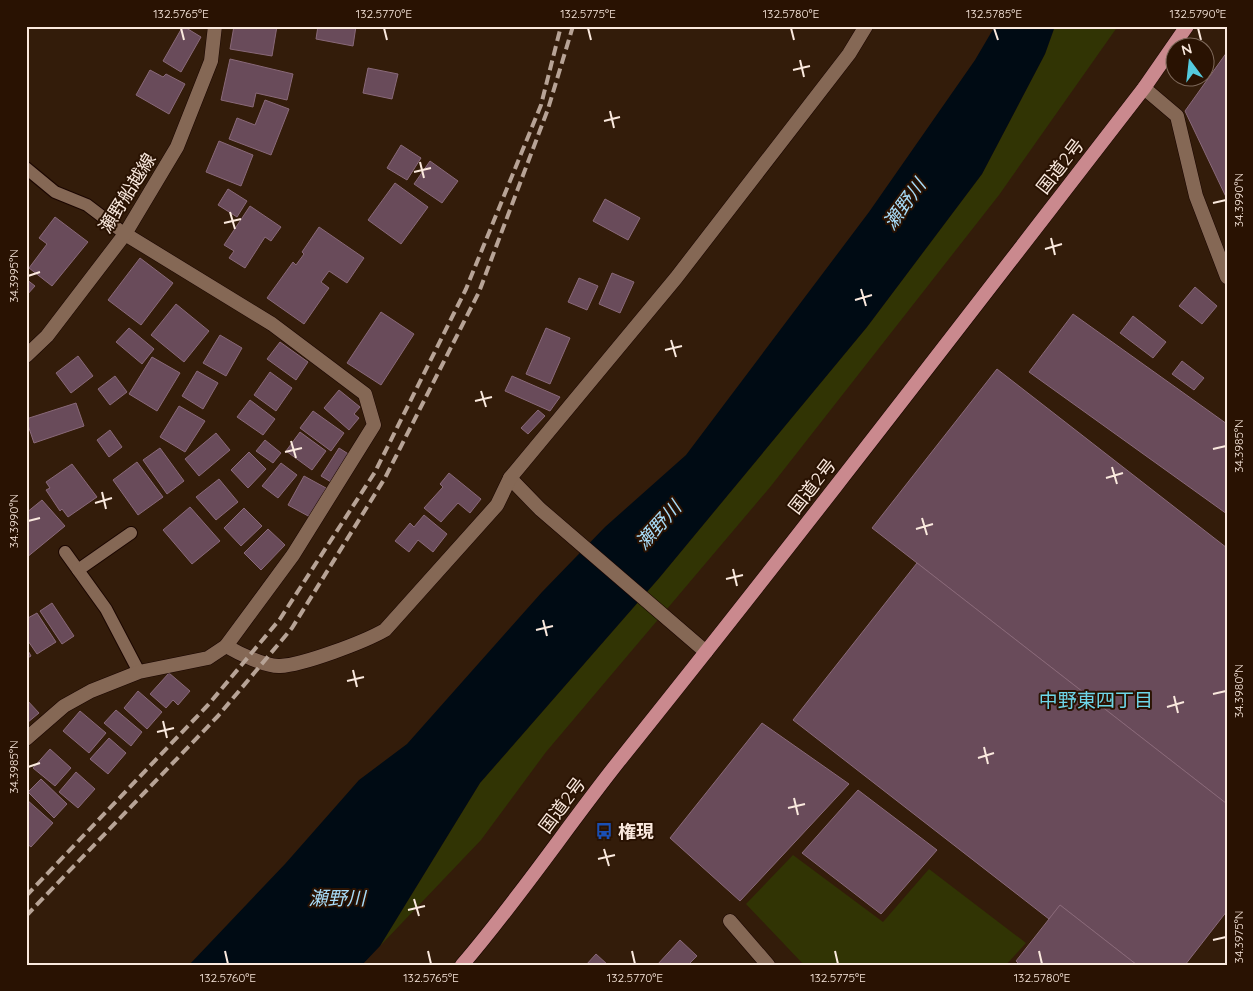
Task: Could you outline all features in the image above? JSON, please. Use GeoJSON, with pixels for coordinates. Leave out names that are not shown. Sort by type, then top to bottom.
{"type":"FeatureCollection","features":[{"type":"Feature","properties":{"kind":"highway","name":"国道2号"},"geometry":{"type":"LineString","coordinates":[[462,965],[485,939],[595,791],[706,652],[1144,88],[1187,26]]}},
{"type":"Feature","properties":{"kind":"street","name":"瀬野船越線"},"geometry":{"type":"LineString","coordinates":[[26,356],[47,336],[80,296],[125,234],[178,147],[211,61],[216,26]]}},
{"type":"Feature","properties":{"kind":"street"},"geometry":{"type":"LineString","coordinates":[[226,646],[239,654],[278,666],[368,640],[385,630],[412,603],[497,506],[510,478],[676,278],[849,54],[866,26]]}},
{"type":"Feature","properties":{"kind":"street"},"geometry":{"type":"LineString","coordinates":[[1144,88],[1177,116],[1196,196],[1227,277]]}},
{"type":"Feature","properties":{"kind":"street"},"geometry":{"type":"LineString","coordinates":[[26,739],[64,706],[91,691],[139,672],[208,658],[226,646],[293,555],[374,425],[365,394],[272,324],[125,234]]}},
{"type":"Feature","properties":{"kind":"street"},"geometry":{"type":"LineString","coordinates":[[510,478],[540,509],[706,652]]}},
{"type":"Feature","properties":{"kind":"street"},"geometry":{"type":"LineString","coordinates":[[730,921],[768,965]]}},
{"type":"Feature","properties":{"kind":"lane"},"geometry":{"type":"LineString","coordinates":[[26,168],[55,192],[87,205],[125,234]]}},
{"type":"Feature","properties":{"kind":"lane"},"geometry":{"type":"LineString","coordinates":[[78,570],[131,533]]}},
{"type":"Feature","properties":{"kind":"lane"},"geometry":{"type":"LineString","coordinates":[[65,552],[106,609],[139,672]]}},
{"type":"Feature","properties":{"kind":"green space"},"geometry":{"type":"Polygon","coordinates":[[[1055,26],[1118,26],[999,195],[771,486],[546,752],[481,840],[380,946],[480,783],[660,577],[867,327],[982,174],[1045,54],[1055,26]]]}},
{"type":"Feature","properties":{"kind":"green space"},"geometry":{"type":"Polygon","coordinates":[[[793,855],[883,922],[929,869],[1026,943],[1006,965],[804,965],[746,904],[793,855]]]}},
{"type":"Feature","properties":{"kind":"water","name":"瀬野川"},"geometry":{"type":"Polygon","coordinates":[[[995,26],[1055,26],[1045,54],[982,174],[867,327],[660,577],[480,783],[380,946],[362,965],[189,965],[285,864],[359,780],[407,744],[542,592],[605,527],[686,455],[869,212],[975,60],[995,26]]]}},
{"type":"Feature","properties":{"kind":"building"},"geometry":{"type":"Polygon","coordinates":[[[183,26],[201,37],[181,72],[163,61],[183,26]]]}},
{"type":"Feature","properties":{"kind":"building"},"geometry":{"type":"Polygon","coordinates":[[[234,26],[277,26],[272,56],[230,49],[234,26]]]}},
{"type":"Feature","properties":{"kind":"building"},"geometry":{"type":"Polygon","coordinates":[[[318,26],[356,26],[353,46],[316,39],[318,26]]]}},
{"type":"Feature","properties":{"kind":"building"},"geometry":{"type":"Polygon","coordinates":[[[1227,52],[1227,199],[1185,111],[1201,88],[1216,88],[1216,67],[1227,52]]]}},
{"type":"Feature","properties":{"kind":"building"},"geometry":{"type":"Polygon","coordinates":[[[230,59],[293,74],[287,100],[256,93],[253,107],[221,100],[230,59]]]}},
{"type":"Feature","properties":{"kind":"building"},"geometry":{"type":"Polygon","coordinates":[[[368,68],[398,74],[392,99],[363,93],[368,68]]]}},
{"type":"Feature","properties":{"kind":"building"},"geometry":{"type":"Polygon","coordinates":[[[150,70],[163,77],[166,74],[185,84],[169,114],[136,95],[150,70]]]}},
{"type":"Feature","properties":{"kind":"building"},"geometry":{"type":"Polygon","coordinates":[[[265,100],[289,109],[271,155],[229,139],[237,118],[255,125],[265,100]]]}},
{"type":"Feature","properties":{"kind":"building"},"geometry":{"type":"Polygon","coordinates":[[[219,141],[253,155],[241,186],[206,172],[219,141]]]}},
{"type":"Feature","properties":{"kind":"building"},"geometry":{"type":"Polygon","coordinates":[[[401,145],[421,158],[407,180],[387,168],[401,145]]]}},
{"type":"Feature","properties":{"kind":"building"},"geometry":{"type":"Polygon","coordinates":[[[430,161],[458,181],[442,203],[414,184],[430,161]]]}},
{"type":"Feature","properties":{"kind":"building"},"geometry":{"type":"Polygon","coordinates":[[[395,183],[428,207],[401,244],[368,220],[395,183]]]}},
{"type":"Feature","properties":{"kind":"building"},"geometry":{"type":"Polygon","coordinates":[[[228,189],[247,201],[237,217],[218,205],[228,189]]]}},
{"type":"Feature","properties":{"kind":"building"},"geometry":{"type":"Polygon","coordinates":[[[605,199],[640,218],[628,240],[593,221],[605,199]]]}},
{"type":"Feature","properties":{"kind":"building"},"geometry":{"type":"Polygon","coordinates":[[[250,206],[281,227],[271,241],[265,237],[245,268],[229,258],[234,251],[224,245],[250,206]]]}},
{"type":"Feature","properties":{"kind":"building"},"geometry":{"type":"Polygon","coordinates":[[[55,217],[88,242],[52,286],[29,268],[47,244],[39,238],[55,217]]]}},
{"type":"Feature","properties":{"kind":"building"},"geometry":{"type":"Polygon","coordinates":[[[319,227],[364,258],[347,283],[329,271],[321,282],[329,288],[304,324],[267,298],[293,262],[296,265],[304,254],[302,252],[319,227]]]}},
{"type":"Feature","properties":{"kind":"building"},"geometry":{"type":"Polygon","coordinates":[[[140,258],[173,283],[141,325],[108,300],[140,258]]]}},
{"type":"Feature","properties":{"kind":"building"},"geometry":{"type":"Polygon","coordinates":[[[612,273],[634,282],[620,313],[599,304],[612,273]]]}},
{"type":"Feature","properties":{"kind":"building"},"geometry":{"type":"Polygon","coordinates":[[[579,278],[598,286],[587,310],[568,302],[579,278]]]}},
{"type":"Feature","properties":{"kind":"building"},"geometry":{"type":"Polygon","coordinates":[[[26,279],[35,286],[26,296],[26,279]]]}},
{"type":"Feature","properties":{"kind":"building"},"geometry":{"type":"Polygon","coordinates":[[[1195,287],[1217,306],[1202,324],[1179,306],[1195,287]]]}},
{"type":"Feature","properties":{"kind":"building"},"geometry":{"type":"Polygon","coordinates":[[[176,304],[209,331],[184,362],[151,335],[176,304]]]}},
{"type":"Feature","properties":{"kind":"building"},"geometry":{"type":"Polygon","coordinates":[[[381,312],[414,334],[381,385],[347,363],[381,312]]]}},
{"type":"Feature","properties":{"kind":"building"},"geometry":{"type":"Polygon","coordinates":[[[1073,314],[1227,424],[1227,514],[1029,372],[1073,314]]]}},
{"type":"Feature","properties":{"kind":"building"},"geometry":{"type":"Polygon","coordinates":[[[1133,316],[1166,342],[1153,358],[1120,333],[1133,316]]]}},
{"type":"Feature","properties":{"kind":"building"},"geometry":{"type":"Polygon","coordinates":[[[129,328],[154,349],[142,364],[116,342],[129,328]]]}},
{"type":"Feature","properties":{"kind":"building"},"geometry":{"type":"Polygon","coordinates":[[[546,328],[570,338],[550,384],[526,374],[546,328]]]}},
{"type":"Feature","properties":{"kind":"building"},"geometry":{"type":"Polygon","coordinates":[[[220,335],[242,348],[226,376],[203,363],[220,335]]]}},
{"type":"Feature","properties":{"kind":"building"},"geometry":{"type":"Polygon","coordinates":[[[280,342],[308,362],[296,380],[267,359],[280,342]]]}},
{"type":"Feature","properties":{"kind":"building"},"geometry":{"type":"Polygon","coordinates":[[[78,356],[93,376],[71,393],[56,373],[78,356]]]}},
{"type":"Feature","properties":{"kind":"building"},"geometry":{"type":"Polygon","coordinates":[[[152,357],[180,373],[157,411],[129,394],[152,357]]]}},
{"type":"Feature","properties":{"kind":"building"},"geometry":{"type":"Polygon","coordinates":[[[1182,361],[1204,378],[1194,390],[1172,374],[1182,361]]]}},
{"type":"Feature","properties":{"kind":"building"},"geometry":{"type":"Polygon","coordinates":[[[997,369],[1227,548],[1227,804],[872,528],[997,369]]]}},
{"type":"Feature","properties":{"kind":"building"},"geometry":{"type":"Polygon","coordinates":[[[197,371],[218,383],[203,409],[182,396],[197,371]]]}},
{"type":"Feature","properties":{"kind":"building"},"geometry":{"type":"Polygon","coordinates":[[[270,372],[292,388],[276,411],[254,395],[270,372]]]}},
{"type":"Feature","properties":{"kind":"building"},"geometry":{"type":"Polygon","coordinates":[[[115,376],[127,392],[110,405],[98,389],[115,376]]]}},
{"type":"Feature","properties":{"kind":"building"},"geometry":{"type":"Polygon","coordinates":[[[512,376],[560,397],[550,411],[505,391],[512,376]]]}},
{"type":"Feature","properties":{"kind":"building"},"geometry":{"type":"Polygon","coordinates":[[[339,390],[360,407],[354,414],[359,418],[349,430],[324,408],[339,390]]]}},
{"type":"Feature","properties":{"kind":"building"},"geometry":{"type":"Polygon","coordinates":[[[250,400],[275,419],[263,435],[237,417],[250,400]]]}},
{"type":"Feature","properties":{"kind":"building"},"geometry":{"type":"Polygon","coordinates":[[[76,403],[84,426],[34,443],[26,419],[76,403]]]}},
{"type":"Feature","properties":{"kind":"building"},"geometry":{"type":"Polygon","coordinates":[[[179,406],[205,421],[185,452],[160,437],[179,406]]]}},
{"type":"Feature","properties":{"kind":"building"},"geometry":{"type":"Polygon","coordinates":[[[538,410],[545,416],[528,434],[521,428],[538,410]]]}},
{"type":"Feature","properties":{"kind":"building"},"geometry":{"type":"Polygon","coordinates":[[[313,411],[344,433],[331,451],[300,428],[313,411]]]}},
{"type":"Feature","properties":{"kind":"building"},"geometry":{"type":"Polygon","coordinates":[[[110,430],[122,447],[109,457],[97,440],[110,430]]]}},
{"type":"Feature","properties":{"kind":"building"},"geometry":{"type":"Polygon","coordinates":[[[300,432],[326,451],[312,470],[286,451],[300,432]]]}},
{"type":"Feature","properties":{"kind":"building"},"geometry":{"type":"Polygon","coordinates":[[[216,433],[230,450],[199,476],[185,459],[216,433]]]}},
{"type":"Feature","properties":{"kind":"building"},"geometry":{"type":"Polygon","coordinates":[[[265,440],[281,453],[273,463],[256,451],[265,440]]]}},
{"type":"Feature","properties":{"kind":"building"},"geometry":{"type":"Polygon","coordinates":[[[160,448],[184,481],[167,494],[143,460],[160,448]]]}},
{"type":"Feature","properties":{"kind":"building"},"geometry":{"type":"Polygon","coordinates":[[[339,448],[350,455],[331,482],[321,476],[339,448]]]}},
{"type":"Feature","properties":{"kind":"building"},"geometry":{"type":"Polygon","coordinates":[[[249,452],[266,469],[248,488],[231,470],[249,452]]]}},
{"type":"Feature","properties":{"kind":"building"},"geometry":{"type":"Polygon","coordinates":[[[137,462],[163,497],[138,515],[113,480],[137,462]]]}},
{"type":"Feature","properties":{"kind":"building"},"geometry":{"type":"Polygon","coordinates":[[[281,463],[297,475],[278,498],[262,486],[281,463]]]}},
{"type":"Feature","properties":{"kind":"building"},"geometry":{"type":"Polygon","coordinates":[[[72,464],[97,497],[68,517],[62,509],[60,511],[46,490],[50,488],[46,482],[72,464]]]}},
{"type":"Feature","properties":{"kind":"building"},"geometry":{"type":"Polygon","coordinates":[[[449,473],[481,499],[470,513],[458,503],[441,522],[424,508],[443,487],[440,484],[449,473]]]}},
{"type":"Feature","properties":{"kind":"building"},"geometry":{"type":"Polygon","coordinates":[[[304,476],[326,488],[310,517],[288,505],[304,476]]]}},
{"type":"Feature","properties":{"kind":"building"},"geometry":{"type":"Polygon","coordinates":[[[219,479],[238,502],[216,520],[196,497],[219,479]]]}},
{"type":"Feature","properties":{"kind":"building"},"geometry":{"type":"Polygon","coordinates":[[[42,500],[65,526],[26,558],[26,513],[42,500]]]}},
{"type":"Feature","properties":{"kind":"building"},"geometry":{"type":"Polygon","coordinates":[[[190,507],[220,541],[192,564],[163,530],[190,507]]]}},
{"type":"Feature","properties":{"kind":"building"},"geometry":{"type":"Polygon","coordinates":[[[244,508],[262,526],[241,546],[224,528],[244,508]]]}},
{"type":"Feature","properties":{"kind":"building"},"geometry":{"type":"Polygon","coordinates":[[[424,515],[447,534],[433,552],[418,540],[409,552],[395,541],[410,523],[414,527],[424,515]]]}},
{"type":"Feature","properties":{"kind":"building"},"geometry":{"type":"Polygon","coordinates":[[[268,529],[285,545],[261,570],[244,553],[268,529]]]}},
{"type":"Feature","properties":{"kind":"building"},"geometry":{"type":"Polygon","coordinates":[[[917,563],[1227,804],[1227,911],[1185,965],[1137,965],[1060,905],[1049,919],[793,720],[917,563]]]}},
{"type":"Feature","properties":{"kind":"building"},"geometry":{"type":"Polygon","coordinates":[[[52,603],[74,636],[62,644],[40,611],[52,603]]]}},
{"type":"Feature","properties":{"kind":"building"},"geometry":{"type":"Polygon","coordinates":[[[37,613],[56,642],[37,654],[26,638],[26,619],[37,613]]]}},
{"type":"Feature","properties":{"kind":"building"},"geometry":{"type":"Polygon","coordinates":[[[26,647],[31,656],[26,659],[26,647]]]}},
{"type":"Feature","properties":{"kind":"building"},"geometry":{"type":"Polygon","coordinates":[[[169,673],[190,691],[178,705],[173,700],[166,708],[150,694],[169,673]]]}},
{"type":"Feature","properties":{"kind":"building"},"geometry":{"type":"Polygon","coordinates":[[[138,691],[162,712],[147,729],[124,708],[138,691]]]}},
{"type":"Feature","properties":{"kind":"building"},"geometry":{"type":"Polygon","coordinates":[[[26,699],[39,713],[27,723],[26,722],[26,699]]]}},
{"type":"Feature","properties":{"kind":"building"},"geometry":{"type":"Polygon","coordinates":[[[116,710],[142,732],[131,746],[104,723],[116,710]]]}},
{"type":"Feature","properties":{"kind":"building"},"geometry":{"type":"Polygon","coordinates":[[[80,711],[106,733],[89,753],[63,731],[80,711]]]}},
{"type":"Feature","properties":{"kind":"building"},"geometry":{"type":"Polygon","coordinates":[[[762,723],[849,784],[740,901],[670,838],[762,723]]]}},
{"type":"Feature","properties":{"kind":"building"},"geometry":{"type":"Polygon","coordinates":[[[109,738],[126,753],[108,774],[90,759],[109,738]]]}},
{"type":"Feature","properties":{"kind":"building"},"geometry":{"type":"Polygon","coordinates":[[[50,749],[71,768],[55,786],[33,768],[50,749]]]}},
{"type":"Feature","properties":{"kind":"building"},"geometry":{"type":"Polygon","coordinates":[[[76,772],[95,789],[78,808],[59,792],[76,772]]]}},
{"type":"Feature","properties":{"kind":"building"},"geometry":{"type":"Polygon","coordinates":[[[41,779],[67,804],[54,818],[28,792],[41,779]]]}},
{"type":"Feature","properties":{"kind":"building"},"geometry":{"type":"Polygon","coordinates":[[[858,790],[937,850],[881,914],[802,853],[858,790]]]}},
{"type":"Feature","properties":{"kind":"building"},"geometry":{"type":"Polygon","coordinates":[[[26,799],[53,823],[31,847],[26,843],[26,799]]]}},
{"type":"Feature","properties":{"kind":"building"},"geometry":{"type":"Polygon","coordinates":[[[1060,905],[1137,965],[1020,965],[1016,961],[1060,905]]]}},
{"type":"Feature","properties":{"kind":"building"},"geometry":{"type":"Polygon","coordinates":[[[680,940],[697,956],[688,965],[657,965],[680,940]]]}},
{"type":"Feature","properties":{"kind":"building"},"geometry":{"type":"Polygon","coordinates":[[[596,954],[608,965],[586,965],[596,954]]]}},
{"type":"Feature","properties":{"kind":"railway"},"geometry":{"type":"LineString","coordinates":[[26,896],[208,705],[280,619],[375,472],[466,289],[541,105],[561,26]]}},
{"type":"Feature","properties":{"kind":"railway"},"geometry":{"type":"LineString","coordinates":[[26,916],[218,716],[292,628],[385,478],[479,292],[548,109],[573,26]]}},
{"type":"Feature","properties":{"kind":"place","name":"権現"},"geometry":{"type":"Point","coordinates":[604,831]}},
{"type":"Feature","properties":{"kind":"district","name":"中野東四丁目"},"geometry":{"type":"Point","coordinates":[1096,700]}}]}
